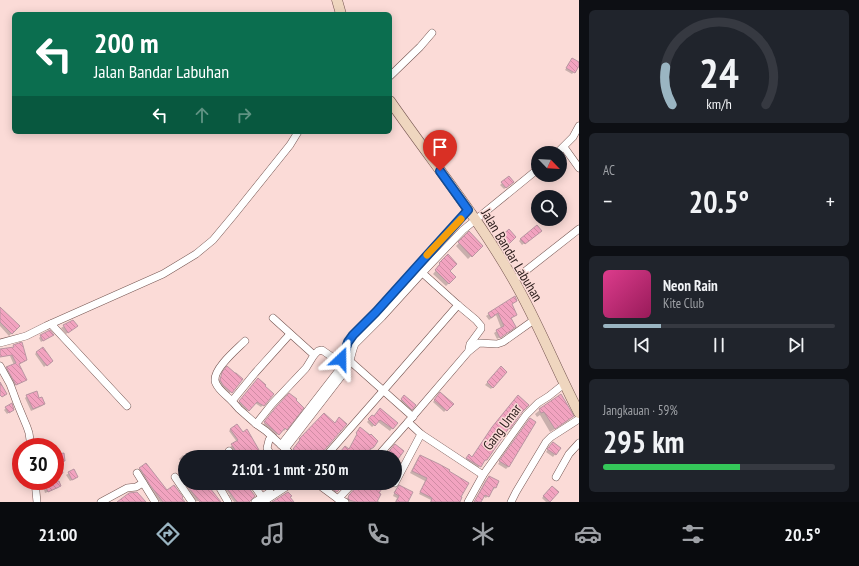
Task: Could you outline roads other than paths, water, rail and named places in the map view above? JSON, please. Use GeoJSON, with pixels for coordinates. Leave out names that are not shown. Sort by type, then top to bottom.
{"type":"FeatureCollection","features":[{"type":"Feature","properties":{"kind":"main road"},"geometry":{"type":"LineString","coordinates":[[337,0],[340,12]]}},
{"type":"Feature","properties":{"kind":"main road","name":"Jalan Bandar Labuhan"},"geometry":{"type":"LineString","coordinates":[[392,104],[475,220],[514,280],[579,413]]}},
{"type":"Feature","properties":{"kind":"street"},"geometry":{"type":"LineString","coordinates":[[392,74],[432,33]]}},
{"type":"Feature","properties":{"kind":"street"},"geometry":{"type":"LineString","coordinates":[[565,146],[573,137],[579,126]]}},
{"type":"Feature","properties":{"kind":"street"},"geometry":{"type":"LineString","coordinates":[[0,343],[26,336],[163,274],[196,254],[213,240],[290,145],[297,134]]}},
{"type":"Feature","properties":{"kind":"street"},"geometry":{"type":"LineString","coordinates":[[567,151],[579,168]]}},
{"type":"Feature","properties":{"kind":"street"},"geometry":{"type":"LineString","coordinates":[[283,447],[344,368],[343,364],[347,360],[355,344],[463,230],[531,175]]}},
{"type":"Feature","properties":{"kind":"street"},"geometry":{"type":"LineString","coordinates":[[347,360],[346,348],[353,335],[376,312],[468,210]]}},
{"type":"Feature","properties":{"kind":"street"},"geometry":{"type":"LineString","coordinates":[[514,280],[579,228]]}},
{"type":"Feature","properties":{"kind":"street"},"geometry":{"type":"LineString","coordinates":[[443,238],[449,244]]}},
{"type":"Feature","properties":{"kind":"street"},"geometry":{"type":"LineString","coordinates":[[416,267],[481,326],[481,329],[470,344],[468,352]]}},
{"type":"Feature","properties":{"kind":"street"},"geometry":{"type":"LineString","coordinates":[[331,450],[458,305]]}},
{"type":"Feature","properties":{"kind":"street"},"geometry":{"type":"LineString","coordinates":[[274,318],[314,355]]}},
{"type":"Feature","properties":{"kind":"street"},"geometry":{"type":"LineString","coordinates":[[383,450],[468,352],[478,343],[497,344],[503,342],[534,320]]}},
{"type":"Feature","properties":{"kind":"street"},"geometry":{"type":"LineString","coordinates":[[51,324],[127,406]]}},
{"type":"Feature","properties":{"kind":"street"},"geometry":{"type":"LineString","coordinates":[[232,401],[290,334]]}},
{"type":"Feature","properties":{"kind":"street"},"geometry":{"type":"LineString","coordinates":[[245,340],[222,364],[215,378],[216,383],[239,409],[286,450]]}},
{"type":"Feature","properties":{"kind":"street"},"geometry":{"type":"LineString","coordinates":[[256,424],[272,404],[306,368],[314,355],[318,351],[322,350],[336,359],[347,360],[384,391],[411,419],[421,434],[483,474]]}},
{"type":"Feature","properties":{"kind":"street"},"geometry":{"type":"LineString","coordinates":[[0,366],[10,384],[27,427],[30,438]]}},
{"type":"Feature","properties":{"kind":"street","name":"Gang Umar"},"geometry":{"type":"LineString","coordinates":[[468,502],[483,474],[526,414],[564,384]]}},
{"type":"Feature","properties":{"kind":"street"},"geometry":{"type":"LineString","coordinates":[[511,502],[546,442],[551,437],[579,419]]}},
{"type":"Feature","properties":{"kind":"street"},"geometry":{"type":"LineString","coordinates":[[402,470],[421,434]]}},
{"type":"Feature","properties":{"kind":"street"},"geometry":{"type":"LineString","coordinates":[[268,450],[267,448],[269,440],[272,437]]}},
{"type":"Feature","properties":{"kind":"street"},"geometry":{"type":"LineString","coordinates":[[556,477],[571,451],[579,443]]}},
{"type":"Feature","properties":{"kind":"street"},"geometry":{"type":"LineString","coordinates":[[137,473],[155,502]]}},
{"type":"Feature","properties":{"kind":"street"},"geometry":{"type":"LineString","coordinates":[[175,477],[192,502]]}},
{"type":"Feature","properties":{"kind":"street"},"geometry":{"type":"LineString","coordinates":[[101,502],[127,488],[136,487],[143,483]]}},
{"type":"Feature","properties":{"kind":"street"},"geometry":{"type":"LineString","coordinates":[[36,490],[37,502]]}},
{"type":"Feature","properties":{"kind":"street"},"geometry":{"type":"LineString","coordinates":[[221,490],[228,502]]}},
{"type":"Feature","properties":{"kind":"street"},"geometry":{"type":"LineString","coordinates":[[257,490],[264,500]]}},
{"type":"Feature","properties":{"kind":"street"},"geometry":{"type":"LineString","coordinates":[[264,500],[275,490]]}},
{"type":"Feature","properties":{"kind":"street"},"geometry":{"type":"LineString","coordinates":[[255,502],[264,500],[280,490]]}},
{"type":"Feature","properties":{"kind":"street"},"geometry":{"type":"LineString","coordinates":[[327,490],[342,500],[348,490]]}}]}
